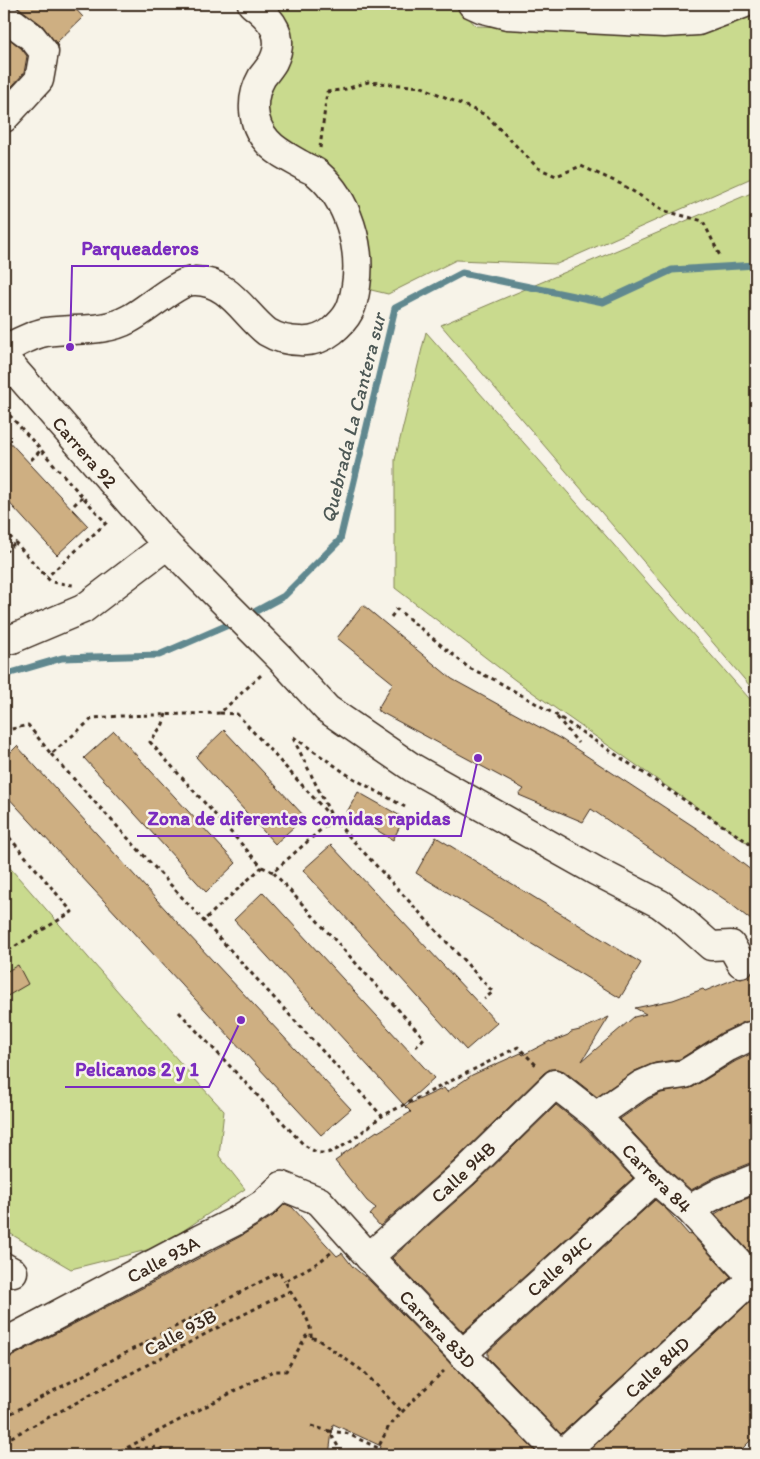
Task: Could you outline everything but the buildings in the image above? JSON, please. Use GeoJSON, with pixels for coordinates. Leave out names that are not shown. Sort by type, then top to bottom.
{"type":"FeatureCollection","features":[{"type":"Feature","properties":{"kind":"street"},"geometry":{"type":"LineString","coordinates":[[4,349],[44,332],[108,327],[128,320],[181,285],[192,280],[206,281],[219,287],[268,332],[282,339],[309,342],[324,337],[347,317],[352,304],[358,266],[349,218],[335,192],[318,173],[282,154],[267,141],[258,128],[253,113],[255,97],[262,79],[273,62],[278,49],[278,37],[275,26],[252,4]]}},
{"type":"Feature","properties":{"kind":"street"},"geometry":{"type":"LineString","coordinates":[[472,4],[483,10],[507,15],[664,23],[698,22],[743,4]]}},
{"type":"Feature","properties":{"kind":"street"},"geometry":{"type":"LineString","coordinates":[[4,16],[32,37],[44,52],[39,80],[4,118]]}},
{"type":"Feature","properties":{"kind":"street","name":"Carrera 92"},"geometry":{"type":"LineString","coordinates":[[4,358],[167,545],[280,658],[327,709],[413,768],[596,871],[660,904],[711,946],[731,945],[742,963]]}},
{"type":"Feature","properties":{"kind":"street"},"geometry":{"type":"LineString","coordinates":[[4,641],[83,609],[167,545]]}},
{"type":"Feature","properties":{"kind":"street"},"geometry":{"type":"LineString","coordinates":[[596,1116],[641,1085],[657,1078],[685,1074],[728,1047],[751,1036],[756,1036]]}},
{"type":"Feature","properties":{"kind":"street","name":"Carrera 84"},"geometry":{"type":"LineString","coordinates":[[555,1084],[596,1116],[655,1179],[689,1209],[754,1278]]}},
{"type":"Feature","properties":{"kind":"street","name":"Calle 94B"},"geometry":{"type":"LineString","coordinates":[[360,1247],[464,1173],[555,1084]]}},
{"type":"Feature","properties":{"kind":"street"},"geometry":{"type":"LineString","coordinates":[[689,1209],[721,1192],[756,1178]]}},
{"type":"Feature","properties":{"kind":"street","name":"Calle 94C"},"geometry":{"type":"LineString","coordinates":[[462,1354],[655,1179]]}},
{"type":"Feature","properties":{"kind":"street","name":"Calle 93A"},"geometry":{"type":"LineString","coordinates":[[4,1343],[234,1222],[264,1203],[282,1186],[319,1201]]}},
{"type":"Feature","properties":{"kind":"street","name":"Carrera 83D"},"geometry":{"type":"LineString","coordinates":[[319,1201],[360,1247],[560,1455]]}},
{"type":"Feature","properties":{"kind":"street","name":"Calle 84D"},"geometry":{"type":"LineString","coordinates":[[560,1455],[754,1278]]}},
{"type":"Feature","properties":{"kind":"path"},"geometry":{"type":"LineString","coordinates":[[318,173],[327,92],[346,89],[368,82],[422,88],[486,115],[538,168],[556,176],[581,166],[621,184],[665,211],[703,221],[721,258]]}},
{"type":"Feature","properties":{"kind":"path"},"geometry":{"type":"LineString","coordinates":[[4,409],[106,523],[47,577]]}},
{"type":"Feature","properties":{"kind":"path"},"geometry":{"type":"LineString","coordinates":[[31,460],[41,450]]}},
{"type":"Feature","properties":{"kind":"path"},"geometry":{"type":"LineString","coordinates":[[74,505],[82,497]]}},
{"type":"Feature","properties":{"kind":"path"},"geometry":{"type":"LineString","coordinates":[[4,530],[51,582],[109,589]]}},
{"type":"Feature","properties":{"kind":"path"},"geometry":{"type":"LineString","coordinates":[[5,552],[15,543]]}},
{"type":"Feature","properties":{"kind":"path"},"geometry":{"type":"LineString","coordinates":[[391,617],[397,609],[470,668],[556,715],[719,822],[756,849]]}},
{"type":"Feature","properties":{"kind":"path"},"geometry":{"type":"LineString","coordinates":[[220,713],[280,658]]}},
{"type":"Feature","properties":{"kind":"path"},"geometry":{"type":"LineString","coordinates":[[166,714],[163,724],[150,742],[262,867],[273,872],[424,1038],[415,1048]]}},
{"type":"Feature","properties":{"kind":"path"},"geometry":{"type":"LineString","coordinates":[[51,754],[93,718],[166,714],[237,714],[493,992],[484,999]]}},
{"type":"Feature","properties":{"kind":"path"},"geometry":{"type":"LineString","coordinates":[[556,715],[578,743]]}},
{"type":"Feature","properties":{"kind":"path"},"geometry":{"type":"LineString","coordinates":[[4,731],[28,725],[51,754],[382,1116]]}},
{"type":"Feature","properties":{"kind":"path"},"geometry":{"type":"LineString","coordinates":[[333,820],[292,736],[351,777],[405,808]]}},
{"type":"Feature","properties":{"kind":"path"},"geometry":{"type":"LineString","coordinates":[[273,872],[333,820]]}},
{"type":"Feature","properties":{"kind":"path"},"geometry":{"type":"LineString","coordinates":[[4,831],[72,912],[4,953]]}},
{"type":"Feature","properties":{"kind":"path"},"geometry":{"type":"LineString","coordinates":[[203,921],[262,867]]}},
{"type":"Feature","properties":{"kind":"path"},"geometry":{"type":"LineString","coordinates":[[179,1012],[304,1145],[323,1154],[341,1148],[382,1116],[518,1047],[555,1084]]}},
{"type":"Feature","properties":{"kind":"path"},"geometry":{"type":"LineString","coordinates":[[285,1281],[319,1262],[360,1247]]}},
{"type":"Feature","properties":{"kind":"path"},"geometry":{"type":"LineString","coordinates":[[4,1417],[279,1272],[304,1313],[311,1332],[310,1337]]}},
{"type":"Feature","properties":{"kind":"path","name":"Calle 93B"},"geometry":{"type":"LineString","coordinates":[[4,1441],[219,1326],[290,1291]]}},
{"type":"Feature","properties":{"kind":"path"},"geometry":{"type":"LineString","coordinates":[[113,1455],[273,1372],[286,1372],[306,1336],[317,1339],[364,1372],[402,1412]]}},
{"type":"Feature","properties":{"kind":"path"},"geometry":{"type":"LineString","coordinates":[[310,1426],[346,1433],[378,1448],[389,1426],[462,1354]]}},
{"type":"Feature","properties":{"kind":"path"},"geometry":{"type":"LineString","coordinates":[[329,1431],[341,1455]]}},
{"type":"Feature","properties":{"kind":"path"},"geometry":{"type":"LineString","coordinates":[[124,1449],[158,1447],[162,1451]]}},
{"type":"Feature","properties":{"kind":"path"},"geometry":{"type":"LineString","coordinates":[[218,1455],[234,1449]]}},
{"type":"Feature","properties":{"kind":"green space"},"geometry":{"type":"Polygon","coordinates":[[[261,4],[456,4],[476,26],[696,32],[756,11],[756,176],[557,264],[456,260],[388,294],[367,289],[359,228],[265,129],[259,105],[273,76],[261,4]]]}},
{"type":"Feature","properties":{"kind":"green space"},"geometry":{"type":"Polygon","coordinates":[[[756,191],[756,693],[441,325],[756,191]]]}},
{"type":"Feature","properties":{"kind":"green space"},"geometry":{"type":"Polygon","coordinates":[[[426,332],[756,706],[756,849],[515,680],[395,588],[395,460],[426,332]]]}},
{"type":"Feature","properties":{"kind":"green space"},"geometry":{"type":"Polygon","coordinates":[[[4,861],[224,1111],[219,1156],[245,1189],[159,1247],[71,1269],[4,1230],[4,861]]]}},
{"type":"Feature","properties":{"kind":"waterway","name":"Quebrada La Cantera sur"},"geometry":{"type":"LineString","coordinates":[[247,616],[284,596],[340,540],[395,308],[462,273],[603,302],[672,270],[756,265]]}},
{"type":"Feature","properties":{"kind":"waterway","name":"Quebrada La Cantera sur"},"geometry":{"type":"LineString","coordinates":[[4,675],[62,658],[159,655],[235,622]]}},
{"type":"Feature","properties":{"kind":"place","name":"Parqueaderos"},"geometry":{"type":"Point","coordinates":[70,347]}},
{"type":"Feature","properties":{"kind":"place","name":"Zona de diferentes comidas rapidas"},"geometry":{"type":"Point","coordinates":[478,758]}},
{"type":"Feature","properties":{"kind":"place","name":"Pelicanos 2 y 1"},"geometry":{"type":"Point","coordinates":[241,1020]}}]}
